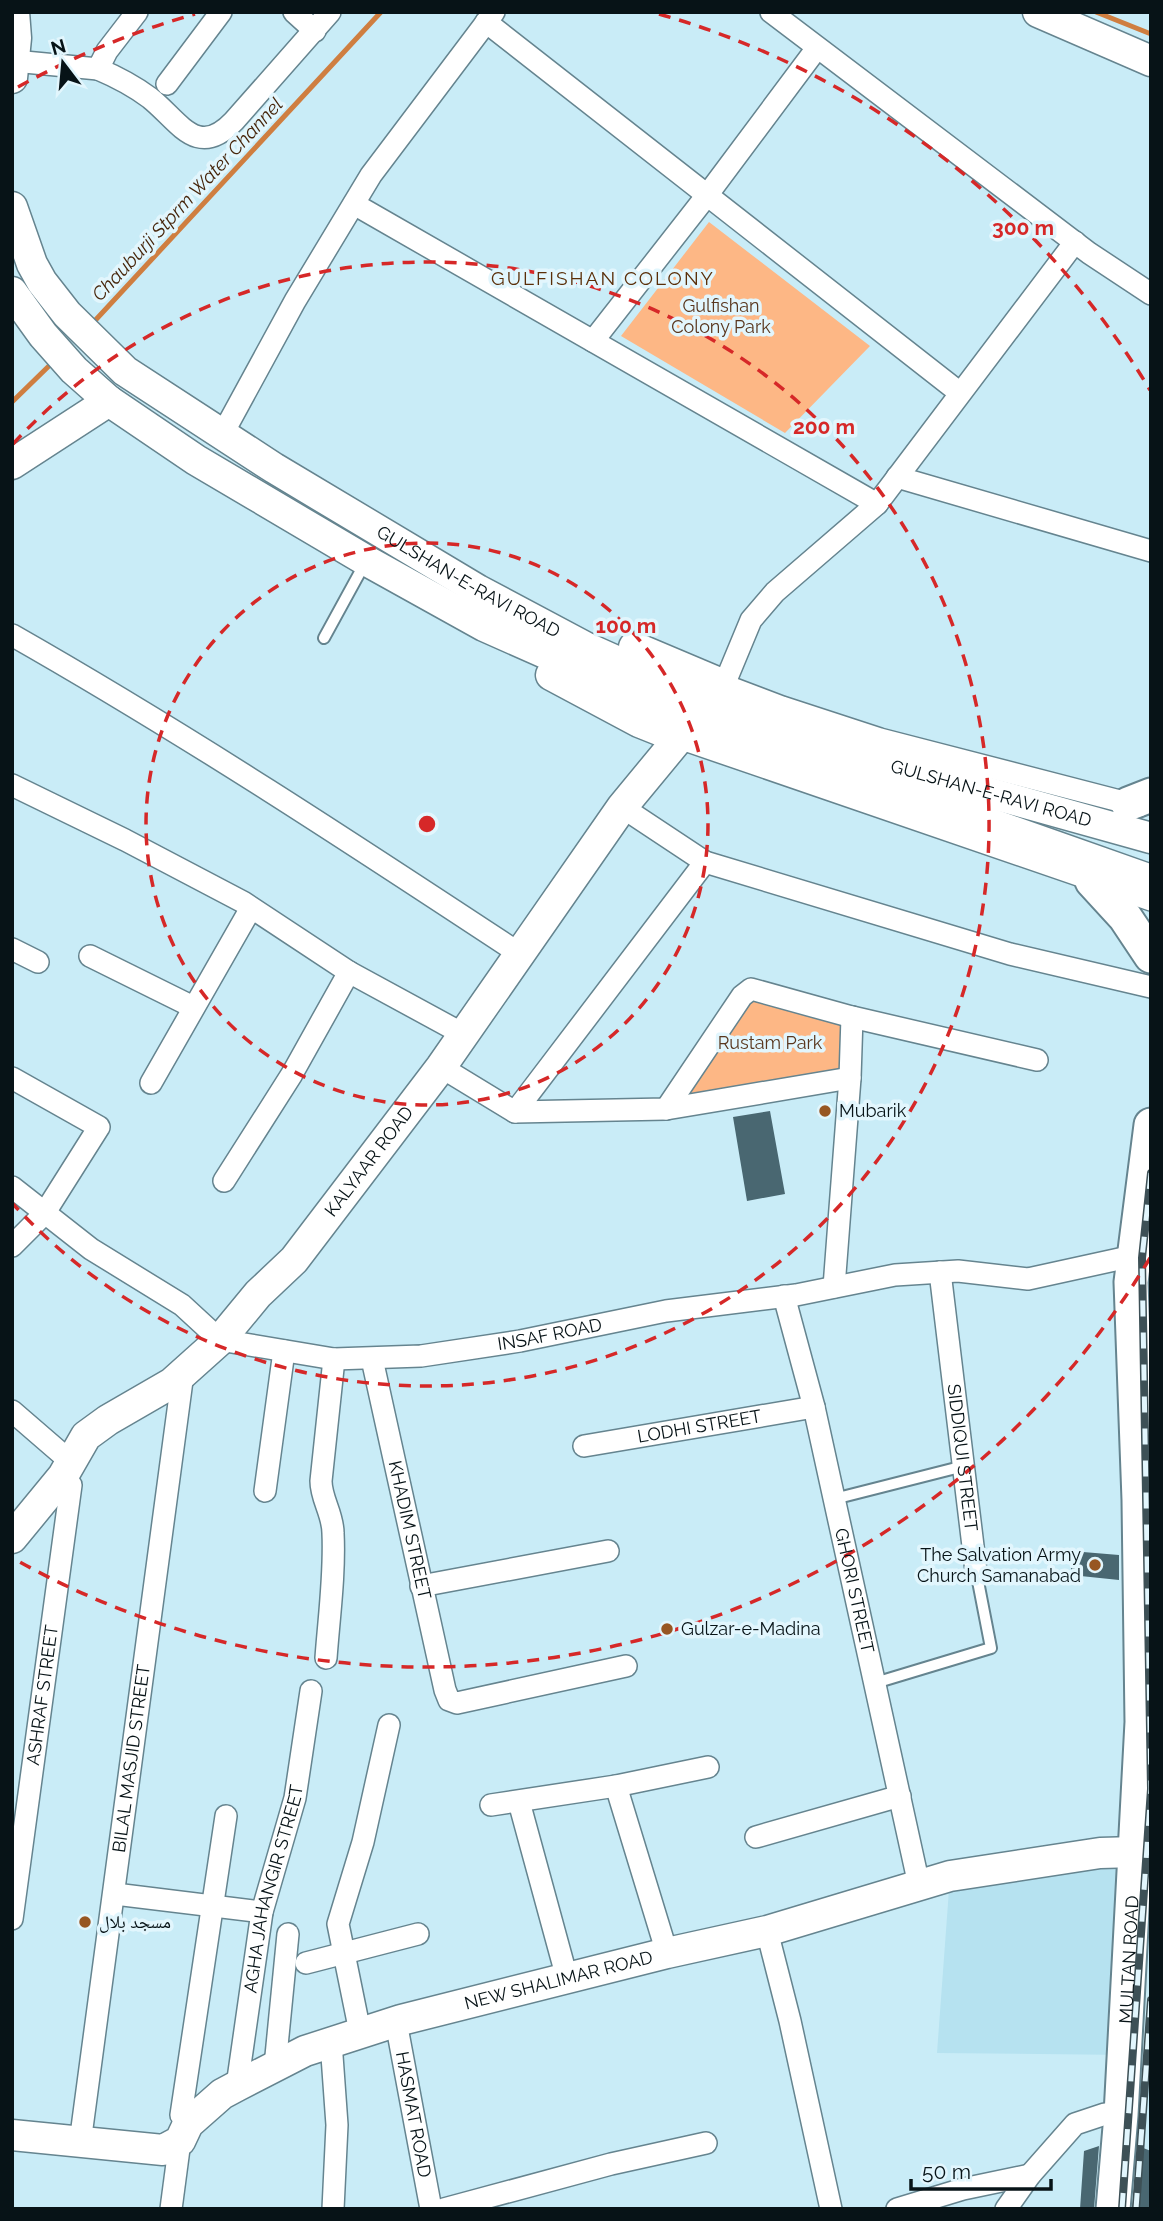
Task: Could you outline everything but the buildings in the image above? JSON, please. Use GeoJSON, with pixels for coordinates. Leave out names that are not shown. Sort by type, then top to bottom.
{"type":"FeatureCollection","features":[{"type":"Feature","properties":{"kind":"main road"},"geometry":{"type":"LineString","coordinates":[[13,70],[16,38],[14,12]]}},
{"type":"Feature","properties":{"kind":"main road"},"geometry":{"type":"LineString","coordinates":[[1038,12],[1151,61]]}},
{"type":"Feature","properties":{"kind":"main road","name":"GULSHAN-E-RAVI ROAD"},"geometry":{"type":"LineString","coordinates":[[12,207],[32,264],[55,302],[125,371],[258,458],[478,590],[587,648],[701,699],[889,765],[1151,838]]}},
{"type":"Feature","properties":{"kind":"main road","name":"GULSHAN-E-RAVI ROAD"},"geometry":{"type":"LineString","coordinates":[[12,292],[43,335],[102,396],[196,460],[367,561],[484,626],[692,718],[1151,880]]}},
{"type":"Feature","properties":{"kind":"main road"},"geometry":{"type":"LineString","coordinates":[[12,464],[102,396]]}},
{"type":"Feature","properties":{"kind":"main road"},"geometry":{"type":"LineString","coordinates":[[240,484],[258,458]]}},
{"type":"Feature","properties":{"kind":"main road"},"geometry":{"type":"LineString","coordinates":[[484,626],[512,654],[639,722],[679,738]]}},
{"type":"Feature","properties":{"kind":"main road"},"geometry":{"type":"LineString","coordinates":[[552,629],[608,637],[724,685]]}},
{"type":"Feature","properties":{"kind":"main road","name":"KALYAAR ROAD"},"geometry":{"type":"LineString","coordinates":[[12,1538],[67,1469],[86,1436],[107,1420],[172,1383],[220,1340],[258,1294],[293,1260],[441,1067],[622,807],[679,738]]}},
{"type":"Feature","properties":{"kind":"main road"},"geometry":{"type":"LineString","coordinates":[[1092,881],[1125,917],[1151,956]]}},
{"type":"Feature","properties":{"kind":"main road","name":"MULTAN ROAD"},"geometry":{"type":"LineString","coordinates":[[1112,2209],[1121,2115],[1142,1722],[1139,1500],[1131,1282],[1151,1125]]}},
{"type":"Feature","properties":{"kind":"main road","name":"NEW SHALIMAR ROAD"},"geometry":{"type":"LineString","coordinates":[[12,2135],[163,2150],[184,2133],[222,2094],[305,2051],[360,2032],[667,1953],[767,1931],[950,1876],[1100,1853],[1136,1852]]}},
{"type":"Feature","properties":{"kind":"street"},"geometry":{"type":"LineString","coordinates":[[98,69],[107,51],[136,12]]}},
{"type":"Feature","properties":{"kind":"street"},"geometry":{"type":"LineString","coordinates":[[167,84],[221,12]]}},
{"type":"Feature","properties":{"kind":"street"},"geometry":{"type":"LineString","coordinates":[[294,12],[315,31]]}},
{"type":"Feature","properties":{"kind":"street"},"geometry":{"type":"LineString","coordinates":[[13,70],[98,69],[138,89],[192,135],[211,137],[222,133],[330,12]]}},
{"type":"Feature","properties":{"kind":"street"},"geometry":{"type":"LineString","coordinates":[[771,12],[1074,242],[1151,294]]}},
{"type":"Feature","properties":{"kind":"street"},"geometry":{"type":"LineString","coordinates":[[222,435],[295,301],[371,175],[490,17],[960,393]]}},
{"type":"Feature","properties":{"kind":"street"},"geometry":{"type":"LineString","coordinates":[[593,341],[817,48]]}},
{"type":"Feature","properties":{"kind":"street"},"geometry":{"type":"LineString","coordinates":[[354,204],[877,504]]}},
{"type":"Feature","properties":{"kind":"street"},"geometry":{"type":"LineString","coordinates":[[1074,242],[877,504],[775,592],[751,620],[724,685],[880,739],[1143,803]]}},
{"type":"Feature","properties":{"kind":"street"},"geometry":{"type":"LineString","coordinates":[[897,477],[1151,551]]}},
{"type":"Feature","properties":{"kind":"street"},"geometry":{"type":"LineString","coordinates":[[12,635],[121,696],[289,802],[520,954]]}},
{"type":"Feature","properties":{"kind":"street"},"geometry":{"type":"LineString","coordinates":[[679,738],[1151,900]]}},
{"type":"Feature","properties":{"kind":"street"},"geometry":{"type":"LineString","coordinates":[[12,785],[125,840],[251,908],[349,972],[463,1034]]}},
{"type":"Feature","properties":{"kind":"street"},"geometry":{"type":"LineString","coordinates":[[622,807],[705,862],[1010,954],[1151,987]]}},
{"type":"Feature","properties":{"kind":"street"},"geometry":{"type":"LineString","coordinates":[[516,1112],[705,862]]}},
{"type":"Feature","properties":{"kind":"street"},"geometry":{"type":"LineString","coordinates":[[151,1083],[251,908]]}},
{"type":"Feature","properties":{"kind":"street"},"geometry":{"type":"LineString","coordinates":[[12,949],[38,962]]}},
{"type":"Feature","properties":{"kind":"street"},"geometry":{"type":"LineString","coordinates":[[90,956],[193,1007]]}},
{"type":"Feature","properties":{"kind":"street"},"geometry":{"type":"LineString","coordinates":[[224,1181],[292,1074],[349,972]]}},
{"type":"Feature","properties":{"kind":"street"},"geometry":{"type":"LineString","coordinates":[[666,1110],[742,996],[751,989],[852,1017],[1037,1060]]}},
{"type":"Feature","properties":{"kind":"street"},"geometry":{"type":"LineString","coordinates":[[834,1287],[852,1017]]}},
{"type":"Feature","properties":{"kind":"street"},"geometry":{"type":"LineString","coordinates":[[441,1067],[516,1112],[666,1110],[850,1078]]}},
{"type":"Feature","properties":{"kind":"street"},"geometry":{"type":"LineString","coordinates":[[12,1078],[99,1127],[44,1214],[12,1246]]}},
{"type":"Feature","properties":{"kind":"street"},"geometry":{"type":"LineString","coordinates":[[12,1187],[91,1249],[182,1305],[220,1340]]}},
{"type":"Feature","properties":{"kind":"street","name":"INSAF ROAD"},"geometry":{"type":"LineString","coordinates":[[220,1340],[334,1359],[421,1356],[520,1341],[666,1311],[784,1296],[895,1275],[958,1271],[1028,1279],[1133,1256]]}},
{"type":"Feature","properties":{"kind":"street","name":"SIDDIQUI STREET"},"geometry":{"type":"LineString","coordinates":[[940,1272],[976,1572]]}},
{"type":"Feature","properties":{"kind":"street","name":"GHORI STREET"},"geometry":{"type":"LineString","coordinates":[[784,1296],[814,1407],[919,1885]]}},
{"type":"Feature","properties":{"kind":"street"},"geometry":{"type":"LineString","coordinates":[[265,1491],[284,1351]]}},
{"type":"Feature","properties":{"kind":"street"},"geometry":{"type":"LineString","coordinates":[[326,1658],[334,1556],[333,1530],[329,1507],[321,1493],[321,1481],[334,1359]]}},
{"type":"Feature","properties":{"kind":"street","name":"KHADIM STREET"},"geometry":{"type":"LineString","coordinates":[[372,1359],[421,1586],[449,1700],[457,1703],[626,1666]]}},
{"type":"Feature","properties":{"kind":"street","name":"BILAL MASJID STREET"},"geometry":{"type":"LineString","coordinates":[[80,2143],[183,1373]]}},
{"type":"Feature","properties":{"kind":"street","name":"LODHI STREET"},"geometry":{"type":"LineString","coordinates":[[584,1447],[814,1407]]}},
{"type":"Feature","properties":{"kind":"street"},"geometry":{"type":"LineString","coordinates":[[12,1411],[67,1469]]}},
{"type":"Feature","properties":{"kind":"street","name":"ASHRAF STREET"},"geometry":{"type":"LineString","coordinates":[[12,1919],[71,1485],[67,1469]]}},
{"type":"Feature","properties":{"kind":"street"},"geometry":{"type":"LineString","coordinates":[[421,1586],[608,1551]]}},
{"type":"Feature","properties":{"kind":"street","name":"AGHA JAHANGIR STREET"},"geometry":{"type":"LineString","coordinates":[[237,2086],[262,1912],[295,1798],[311,1691]]}},
{"type":"Feature","properties":{"kind":"street"},"geometry":{"type":"LineString","coordinates":[[360,2032],[339,1917],[350,1891],[363,1842],[389,1725]]}},
{"type":"Feature","properties":{"kind":"street"},"geometry":{"type":"LineString","coordinates":[[491,1805],[616,1786],[708,1767]]}},
{"type":"Feature","properties":{"kind":"street"},"geometry":{"type":"LineString","coordinates":[[616,1786],[667,1953]]}},
{"type":"Feature","properties":{"kind":"street"},"geometry":{"type":"LineString","coordinates":[[756,1837],[900,1796]]}},
{"type":"Feature","properties":{"kind":"street"},"geometry":{"type":"LineString","coordinates":[[519,1802],[567,1978]]}},
{"type":"Feature","properties":{"kind":"street"},"geometry":{"type":"LineString","coordinates":[[171,2209],[184,2133],[181,2115],[226,1816]]}},
{"type":"Feature","properties":{"kind":"street"},"geometry":{"type":"LineString","coordinates":[[115,1894],[262,1912]]}},
{"type":"Feature","properties":{"kind":"street"},"geometry":{"type":"LineString","coordinates":[[767,1931],[790,2021],[831,2209]]}},
{"type":"Feature","properties":{"kind":"street"},"geometry":{"type":"LineString","coordinates":[[275,2066],[288,1934]]}},
{"type":"Feature","properties":{"kind":"street"},"geometry":{"type":"LineString","coordinates":[[306,1963],[418,1934]]}},
{"type":"Feature","properties":{"kind":"street","name":"HASMAT ROAD"},"geometry":{"type":"LineString","coordinates":[[396,2022],[431,2209]]}},
{"type":"Feature","properties":{"kind":"street"},"geometry":{"type":"LineString","coordinates":[[331,2042],[337,2125],[333,2209]]}},
{"type":"Feature","properties":{"kind":"street"},"geometry":{"type":"LineString","coordinates":[[1006,2209],[1030,2175],[1075,2124],[1105,2114],[1121,2115]]}},
{"type":"Feature","properties":{"kind":"street"},"geometry":{"type":"LineString","coordinates":[[444,2209],[611,2164],[706,2143]]}},
{"type":"Feature","properties":{"kind":"street"},"geometry":{"type":"LineString","coordinates":[[897,2209],[963,2189],[1030,2175]]}},
{"type":"Feature","properties":{"kind":"lane"},"geometry":{"type":"LineString","coordinates":[[324,638],[367,561]]}},
{"type":"Feature","properties":{"kind":"lane"},"geometry":{"type":"LineString","coordinates":[[834,1499],[964,1466]]}},
{"type":"Feature","properties":{"kind":"lane","name":"SIDDIQUI STREET"},"geometry":{"type":"LineString","coordinates":[[875,1683],[991,1648],[976,1572]]}},
{"type":"Feature","properties":{"kind":"shaded area"},"geometry":{"type":"Polygon","coordinates":[[[1137,1840],[1130,2055],[937,2053],[950,1876],[1137,1840]]]}},
{"type":"Feature","properties":{"kind":"green space","name":"Gulfishan Colony Park"},"geometry":{"type":"Polygon","coordinates":[[[709,222],[870,346],[785,433],[621,336],[709,222]]]}},
{"type":"Feature","properties":{"kind":"green space","name":"Rustam Park"},"geometry":{"type":"Polygon","coordinates":[[[742,996],[852,1017],[846,1079],[666,1109],[742,996]]]}},
{"type":"Feature","properties":{"kind":"waterway","name":"Chauburji Stprm Water Channel"},"geometry":{"type":"LineString","coordinates":[[90,326],[381,12]]}},
{"type":"Feature","properties":{"kind":"waterway"},"geometry":{"type":"LineString","coordinates":[[1096,12],[1151,34]]}},
{"type":"Feature","properties":{"kind":"waterway","name":"Chauburji Stprm Water Channel"},"geometry":{"type":"LineString","coordinates":[[12,402],[53,362]]}},
{"type":"Feature","properties":{"kind":"railway"},"geometry":{"type":"LineString","coordinates":[[1151,1173],[1142,1258],[1151,1789]]}},
{"type":"Feature","properties":{"kind":"railway"},"geometry":{"type":"LineString","coordinates":[[1122,2209],[1151,1789]]}},
{"type":"Feature","properties":{"kind":"railway"},"geometry":{"type":"LineString","coordinates":[[1136,2209],[1151,2000]]}},
{"type":"Feature","properties":{"kind":"place","name":"Mubarik"},"geometry":{"type":"Point","coordinates":[825,1111]}},
{"type":"Feature","properties":{"kind":"place","name":"The Salvation Army Church Samanabad"},"geometry":{"type":"Point","coordinates":[1095,1565]}},
{"type":"Feature","properties":{"kind":"place","name":"Gulzar-e-Madina"},"geometry":{"type":"Point","coordinates":[667,1629]}},
{"type":"Feature","properties":{"kind":"place","name":"مسجد بلال"},"geometry":{"type":"Point","coordinates":[85,1922]}},
{"type":"Feature","properties":{"kind":"district","name":"GULFISHAN COLONY"},"geometry":{"type":"Point","coordinates":[603,278]}}]}
